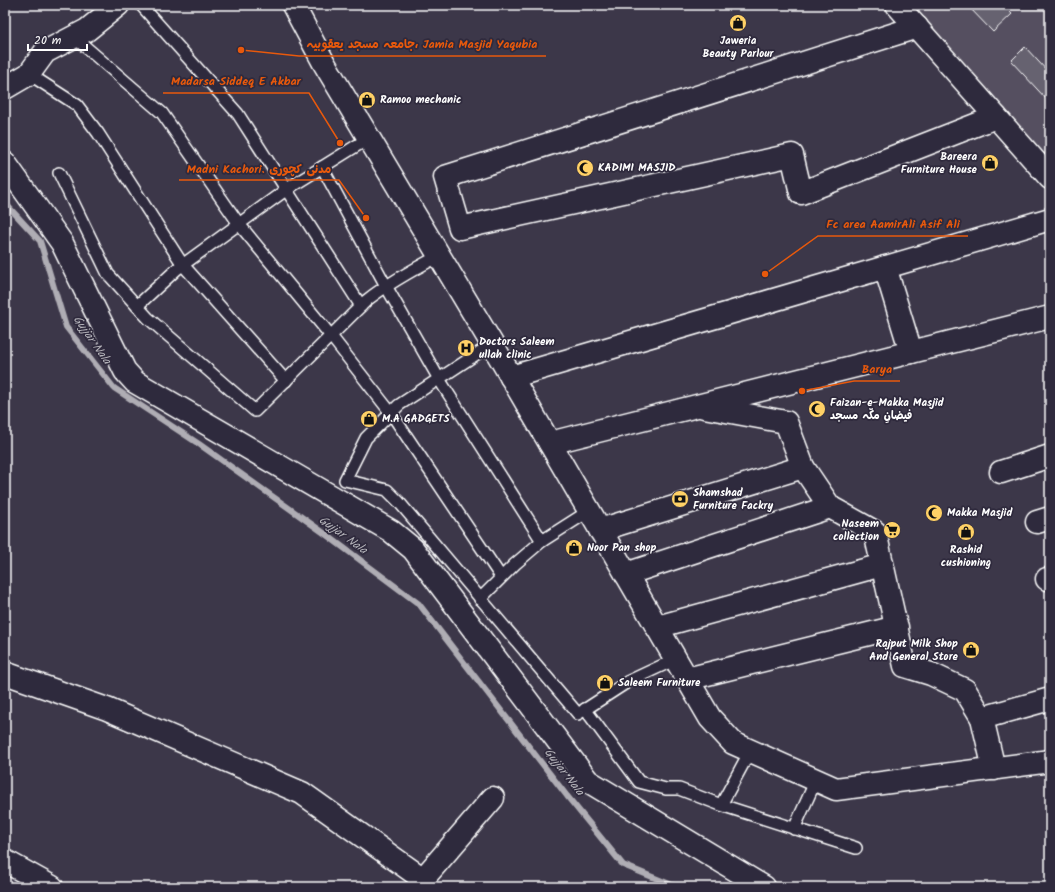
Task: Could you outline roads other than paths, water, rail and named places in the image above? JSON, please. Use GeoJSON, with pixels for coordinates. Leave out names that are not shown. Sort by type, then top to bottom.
{"type":"FeatureCollection","features":[{"type":"Feature","properties":{"kind":"street"},"geometry":{"type":"LineString","coordinates":[[5,88],[29,74],[45,52],[87,30],[118,5]]}},
{"type":"Feature","properties":{"kind":"street"},"geometry":{"type":"LineString","coordinates":[[293,5],[324,63],[492,344],[710,718],[733,744],[836,789],[1050,761]]}},
{"type":"Feature","properties":{"kind":"street"},"geometry":{"type":"LineString","coordinates":[[897,5],[1050,177]]}},
{"type":"Feature","properties":{"kind":"street"},"geometry":{"type":"LineString","coordinates":[[917,27],[445,177],[460,228],[792,155],[801,193],[996,117]]}},
{"type":"Feature","properties":{"kind":"street"},"geometry":{"type":"LineString","coordinates":[[5,163],[62,243],[125,371],[135,382],[391,531],[413,549],[588,781],[764,887]]}},
{"type":"Feature","properties":{"kind":"street"},"geometry":{"type":"LineString","coordinates":[[511,378],[1050,218]]}},
{"type":"Feature","properties":{"kind":"street"},"geometry":{"type":"LineString","coordinates":[[885,267],[911,352]]}},
{"type":"Feature","properties":{"kind":"street"},"geometry":{"type":"LineString","coordinates":[[550,443],[1050,317]]}},
{"type":"Feature","properties":{"kind":"street"},"geometry":{"type":"LineString","coordinates":[[696,406],[786,422],[803,467],[830,507],[875,532],[905,666],[931,674],[965,690],[982,718],[994,769]]}},
{"type":"Feature","properties":{"kind":"street"},"geometry":{"type":"LineString","coordinates":[[1001,472],[1050,456]]}},
{"type":"Feature","properties":{"kind":"street"},"geometry":{"type":"LineString","coordinates":[[600,530],[803,467]]}},
{"type":"Feature","properties":{"kind":"street"},"geometry":{"type":"LineString","coordinates":[[626,574],[830,507]]}},
{"type":"Feature","properties":{"kind":"street"},"geometry":{"type":"LineString","coordinates":[[657,627],[882,565]]}},
{"type":"Feature","properties":{"kind":"street"},"geometry":{"type":"LineString","coordinates":[[687,679],[897,627]]}},
{"type":"Feature","properties":{"kind":"street"},"geometry":{"type":"LineString","coordinates":[[5,673],[107,709],[302,794],[421,883],[493,798]]}},
{"type":"Feature","properties":{"kind":"street"},"geometry":{"type":"LineString","coordinates":[[982,718],[1050,699]]}},
{"type":"Feature","properties":{"kind":"street"},"geometry":{"type":"LineString","coordinates":[[5,861],[52,887]]}},
{"type":"Feature","properties":{"kind":"lane"},"geometry":{"type":"LineString","coordinates":[[141,5],[238,114],[361,306]]}},
{"type":"Feature","properties":{"kind":"lane"},"geometry":{"type":"LineString","coordinates":[[74,37],[162,112],[239,224],[331,336],[391,413],[501,577]]}},
{"type":"Feature","properties":{"kind":"lane"},"geometry":{"type":"LineString","coordinates":[[29,74],[77,105],[98,133],[183,265],[286,381]]}},
{"type":"Feature","properties":{"kind":"lane"},"geometry":{"type":"LineString","coordinates":[[137,306],[183,265],[287,189],[369,138]]}},
{"type":"Feature","properties":{"kind":"lane"},"geometry":{"type":"LineString","coordinates":[[322,167],[438,379],[542,541]]}},
{"type":"Feature","properties":{"kind":"lane"},"geometry":{"type":"LineString","coordinates":[[59,172],[108,274],[148,318],[255,412],[361,306],[386,286],[407,272],[440,256]]}},
{"type":"Feature","properties":{"kind":"lane"},"geometry":{"type":"LineString","coordinates":[[492,344],[399,405],[366,438],[345,480],[387,490],[399,502],[578,714],[629,681],[676,658]]}},
{"type":"Feature","properties":{"kind":"lane"},"geometry":{"type":"LineString","coordinates":[[480,598],[514,564],[542,541],[589,511]]}},
{"type":"Feature","properties":{"kind":"lane"},"geometry":{"type":"LineString","coordinates":[[585,709],[639,782],[666,789],[679,789],[721,805],[856,848]]}},
{"type":"Feature","properties":{"kind":"lane"},"geometry":{"type":"LineString","coordinates":[[721,805],[750,751]]}},
{"type":"Feature","properties":{"kind":"lane"},"geometry":{"type":"LineString","coordinates":[[794,829],[816,780]]}},
{"type":"Feature","properties":{"kind":"waterway","name":"Gujjar Nala"},"geometry":{"type":"LineString","coordinates":[[5,203],[40,241],[66,327],[114,388],[199,444],[324,533],[419,604],[567,796],[623,865],[677,887]]}},
{"type":"Feature","properties":{"kind":"place","name":"Jaweria Beauty Parlour"},"geometry":{"type":"Point","coordinates":[738,23]}},
{"type":"Feature","properties":{"kind":"place","name":"جامعہ مسجد یعقوبیہ، Jamia Masjid Yaqubia"},"geometry":{"type":"Point","coordinates":[241,50]}},
{"type":"Feature","properties":{"kind":"place","name":"Ramoo mechanic"},"geometry":{"type":"Point","coordinates":[367,100]}},
{"type":"Feature","properties":{"kind":"place","name":"Madarsa Siddeq E Akbar"},"geometry":{"type":"Point","coordinates":[340,143]}},
{"type":"Feature","properties":{"kind":"place","name":"Bareera Furniture House"},"geometry":{"type":"Point","coordinates":[990,163]}},
{"type":"Feature","properties":{"kind":"place","name":"KADIMI MASJID"},"geometry":{"type":"Point","coordinates":[585,168]}},
{"type":"Feature","properties":{"kind":"place","name":"Madni Kachori. مدنی کچوری"},"geometry":{"type":"Point","coordinates":[366,218]}},
{"type":"Feature","properties":{"kind":"place","name":"Fc area AamirAli Asif Ali"},"geometry":{"type":"Point","coordinates":[765,274]}},
{"type":"Feature","properties":{"kind":"place","name":"Doctors Saleem ullah clinic"},"geometry":{"type":"Point","coordinates":[466,348]}},
{"type":"Feature","properties":{"kind":"place","name":"Barya"},"geometry":{"type":"Point","coordinates":[802,391]}},
{"type":"Feature","properties":{"kind":"place","name":"Faizan-e-Makka Masjid فیضانِ مکّہ مسجد"},"geometry":{"type":"Point","coordinates":[817,409]}},
{"type":"Feature","properties":{"kind":"place","name":"M.A GADGETS"},"geometry":{"type":"Point","coordinates":[369,419]}},
{"type":"Feature","properties":{"kind":"place","name":"Shamshad Furniture Fackry"},"geometry":{"type":"Point","coordinates":[680,499]}},
{"type":"Feature","properties":{"kind":"place","name":"Makka Masjid"},"geometry":{"type":"Point","coordinates":[934,513]}},
{"type":"Feature","properties":{"kind":"place","name":"Naseem collection"},"geometry":{"type":"Point","coordinates":[892,530]}},
{"type":"Feature","properties":{"kind":"place","name":"Rashid cushioning"},"geometry":{"type":"Point","coordinates":[966,532]}},
{"type":"Feature","properties":{"kind":"place","name":"Noor Pan shop"},"geometry":{"type":"Point","coordinates":[574,548]}},
{"type":"Feature","properties":{"kind":"place","name":"Rajput Milk Shop And General Store"},"geometry":{"type":"Point","coordinates":[971,650]}},
{"type":"Feature","properties":{"kind":"place","name":"Saleem Furniture"},"geometry":{"type":"Point","coordinates":[605,683]}}]}
